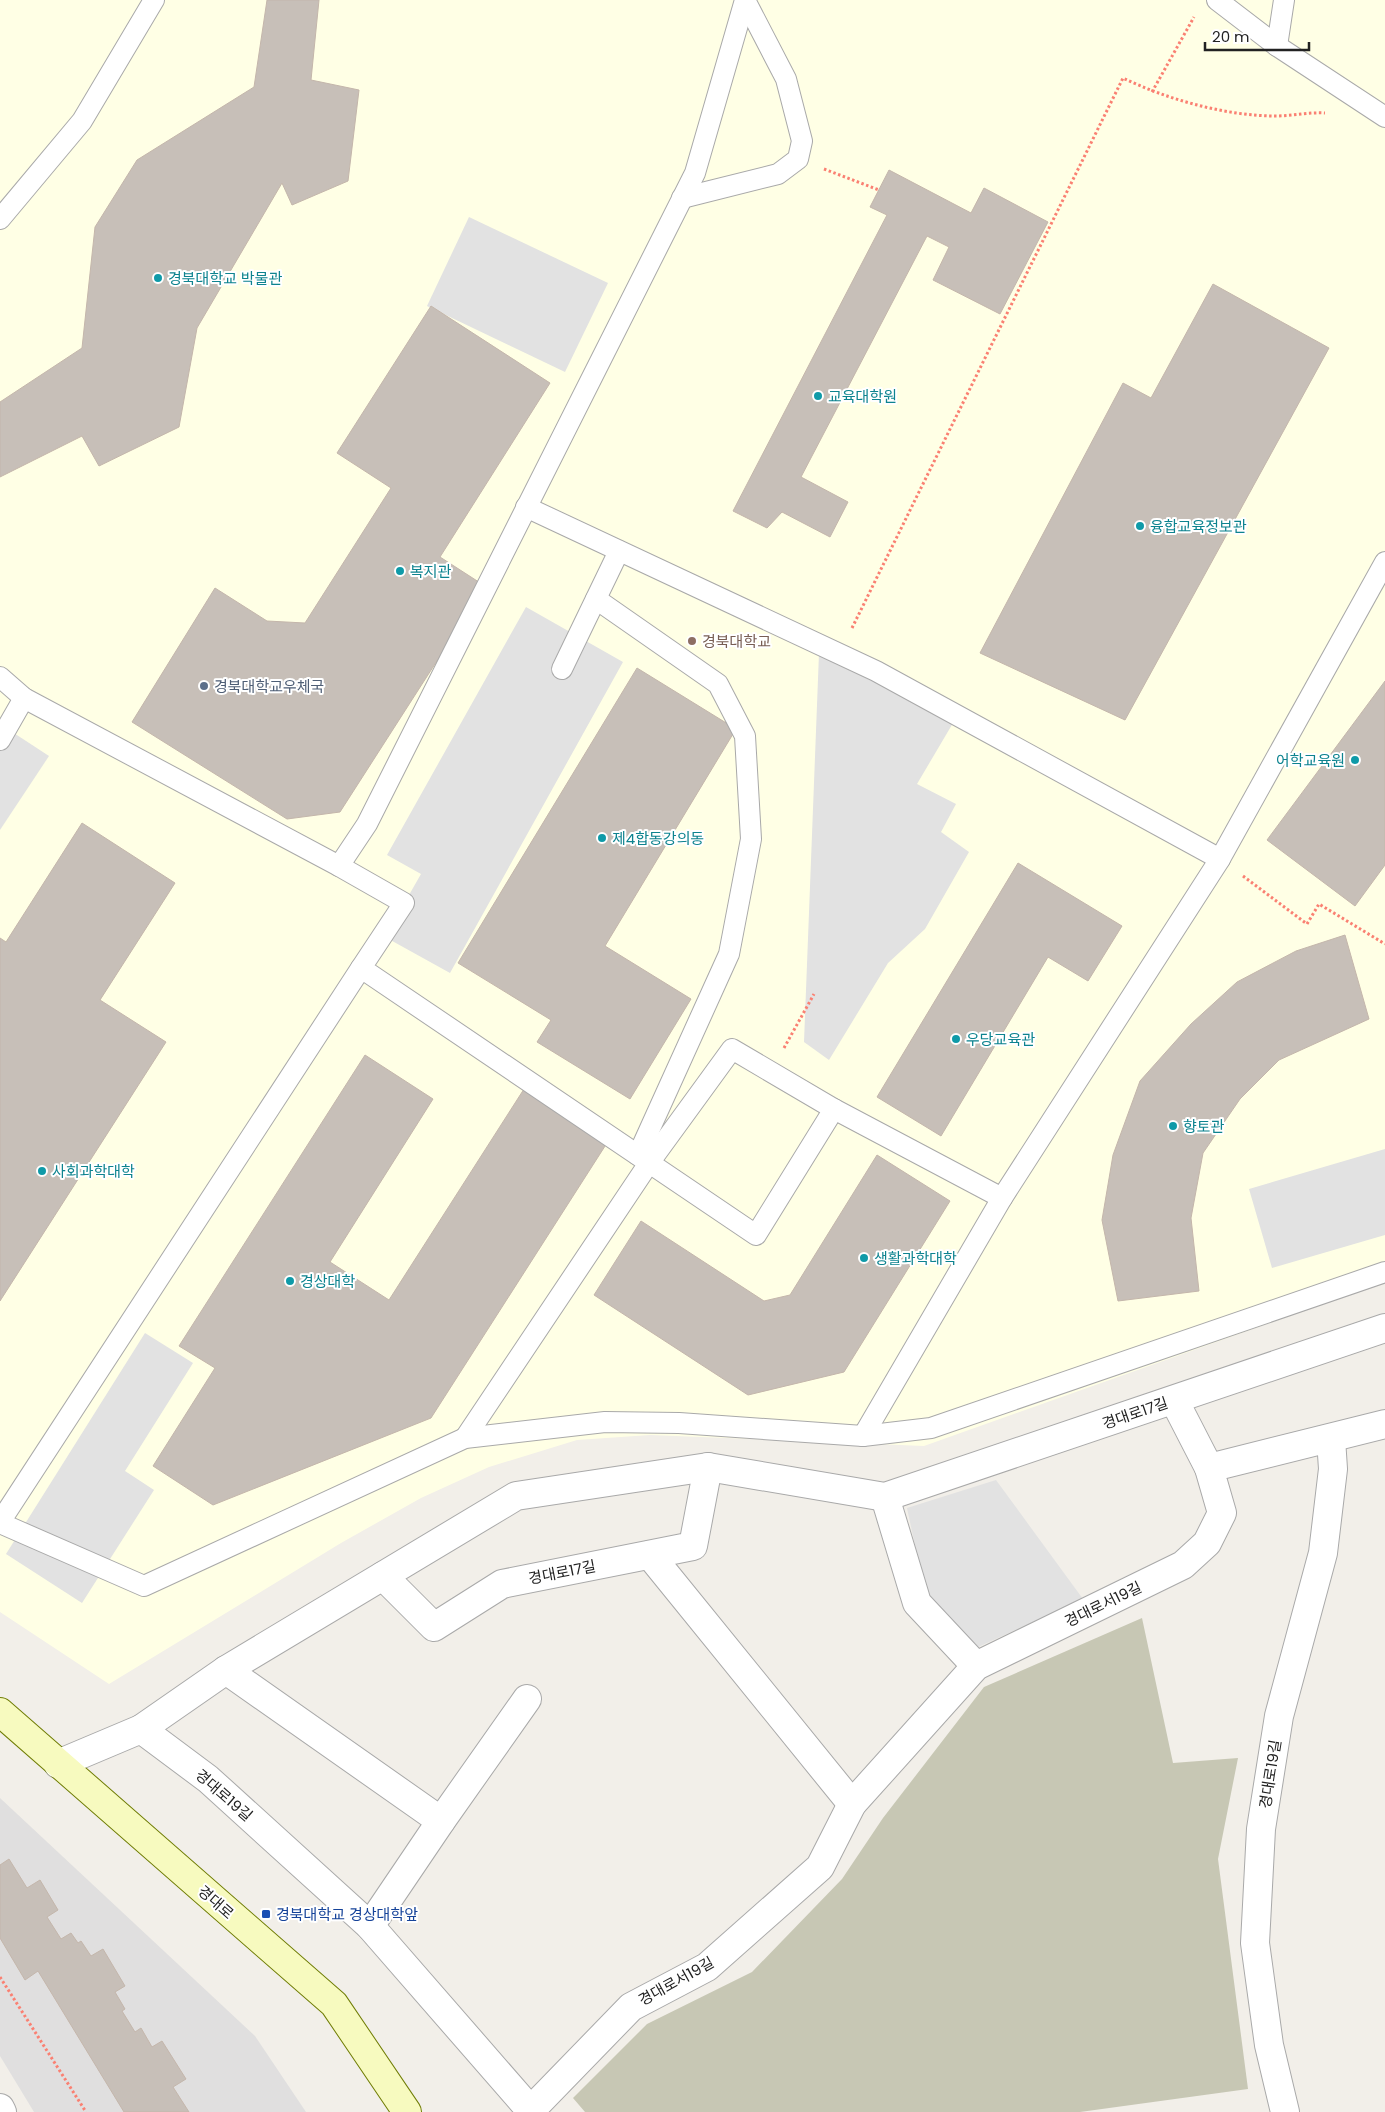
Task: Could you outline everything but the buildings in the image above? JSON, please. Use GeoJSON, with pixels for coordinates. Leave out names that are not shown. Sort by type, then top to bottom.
{"type":"FeatureCollection","features":[{"type":"Feature","properties":{"kind":"main road","name":"경대로"},"geometry":{"type":"LineString","coordinates":[[0,1712],[334,2004],[407,2112]]}},
{"type":"Feature","properties":{"kind":"street","name":"경대로17길"},"geometry":{"type":"LineString","coordinates":[[141,1729],[226,1670],[516,1496],[708,1467],[885,1497],[1385,1328]]}},
{"type":"Feature","properties":{"kind":"street","name":"경대로서19길"},"geometry":{"type":"LineString","coordinates":[[531,2111],[631,2007],[707,1967],[820,1868],[852,1804],[976,1666],[1183,1565],[1207,1543],[1222,1513],[1209,1468],[1174,1400]]}},
{"type":"Feature","properties":{"kind":"street"},"geometry":{"type":"LineString","coordinates":[[1209,1468],[1385,1424]]}},
{"type":"Feature","properties":{"kind":"street","name":"경대로19길"},"geometry":{"type":"LineString","coordinates":[[1285,2112],[1269,2045],[1255,1943],[1261,1830],[1278,1716],[1323,1553],[1334,1469],[1331,1439]]}},
{"type":"Feature","properties":{"kind":"street","name":"경대로17길"},"geometry":{"type":"LineString","coordinates":[[383,1576],[434,1628],[502,1584],[694,1546],[708,1467]]}},
{"type":"Feature","properties":{"kind":"street"},"geometry":{"type":"LineString","coordinates":[[885,1497],[917,1603],[976,1666]]}},
{"type":"Feature","properties":{"kind":"street"},"geometry":{"type":"LineString","coordinates":[[650,1554],[852,1804]]}},
{"type":"Feature","properties":{"kind":"street"},"geometry":{"type":"LineString","coordinates":[[226,1670],[441,1821]]}},
{"type":"Feature","properties":{"kind":"street"},"geometry":{"type":"LineString","coordinates":[[370,1926],[527,1699]]}},
{"type":"Feature","properties":{"kind":"street"},"geometry":{"type":"LineString","coordinates":[[58,1764],[141,1729]]}},
{"type":"Feature","properties":{"kind":"street","name":"경대로19길"},"geometry":{"type":"LineString","coordinates":[[141,1729],[208,1779],[370,1926],[531,2111]]}},
{"type":"Feature","properties":{"kind":"street"},"geometry":{"type":"LineString","coordinates":[[0,2108],[2,2112]]}},
{"type":"Feature","properties":{"kind":"lane"},"geometry":{"type":"LineString","coordinates":[[0,219],[82,121],[154,0]]}},
{"type":"Feature","properties":{"kind":"lane"},"geometry":{"type":"LineString","coordinates":[[682,198],[778,174],[798,159],[802,141],[786,78],[745,0]]}},
{"type":"Feature","properties":{"kind":"lane"},"geometry":{"type":"LineString","coordinates":[[339,866],[367,824],[695,173],[745,0]]}},
{"type":"Feature","properties":{"kind":"lane"},"geometry":{"type":"LineString","coordinates":[[1217,0],[1278,46],[1385,117]]}},
{"type":"Feature","properties":{"kind":"lane"},"geometry":{"type":"LineString","coordinates":[[1278,46],[1284,0]]}},
{"type":"Feature","properties":{"kind":"lane"},"geometry":{"type":"LineString","coordinates":[[526,507],[876,671],[1220,859]]}},
{"type":"Feature","properties":{"kind":"lane"},"geometry":{"type":"LineString","coordinates":[[562,669],[619,551]]}},
{"type":"Feature","properties":{"kind":"lane"},"geometry":{"type":"LineString","coordinates":[[863,1436],[1002,1198],[1220,859],[1385,562]]}},
{"type":"Feature","properties":{"kind":"lane"},"geometry":{"type":"LineString","coordinates":[[596,599],[718,684],[745,736],[751,839],[729,954],[643,1159]]}},
{"type":"Feature","properties":{"kind":"lane"},"geometry":{"type":"LineString","coordinates":[[0,677],[24,698],[339,866],[404,903],[0,1523],[144,1586],[465,1438],[605,1422],[679,1423],[863,1436],[931,1428],[1385,1272]]}},
{"type":"Feature","properties":{"kind":"lane"},"geometry":{"type":"LineString","coordinates":[[0,740],[24,698]]}},
{"type":"Feature","properties":{"kind":"lane"},"geometry":{"type":"LineString","coordinates":[[361,968],[756,1235],[834,1109]]}},
{"type":"Feature","properties":{"kind":"lane"},"geometry":{"type":"LineString","coordinates":[[465,1438],[643,1159],[732,1049],[834,1109],[1002,1198]]}},
{"type":"Feature","properties":{"kind":"path"},"geometry":{"type":"LineString","coordinates":[[1152,92],[1198,10]]}},
{"type":"Feature","properties":{"kind":"path"},"geometry":{"type":"LineString","coordinates":[[839,654],[1123,78],[1152,92],[1237,114],[1276,116],[1310,112],[1333,113]]}},
{"type":"Feature","properties":{"kind":"path"},"geometry":{"type":"LineString","coordinates":[[798,159],[879,190]]}},
{"type":"Feature","properties":{"kind":"path"},"geometry":{"type":"LineString","coordinates":[[1220,859],[1307,924],[1319,904],[1385,944]]}},
{"type":"Feature","properties":{"kind":"path"},"geometry":{"type":"LineString","coordinates":[[770,1073],[814,994]]}},
{"type":"Feature","properties":{"kind":"path"},"geometry":{"type":"LineString","coordinates":[[0,1977],[86,2112]]}},
{"type":"Feature","properties":{"kind":"shaded area","name":"경북대학교"},"geometry":{"type":"Polygon","coordinates":[[[0,0],[1385,0],[1385,1282],[924,1446],[650,1435],[577,1440],[489,1467],[421,1498],[341,1543],[109,1684],[0,1612],[0,0]]]}},
{"type":"Feature","properties":{"kind":"shaded area"},"geometry":{"type":"Polygon","coordinates":[[[469,217],[608,283],[565,372],[427,306],[469,217]]]}},
{"type":"Feature","properties":{"kind":"shaded area"},"geometry":{"type":"Polygon","coordinates":[[[526,607],[623,662],[450,973],[385,937],[421,874],[387,855],[526,607]]]}},
{"type":"Feature","properties":{"kind":"shaded area"},"geometry":{"type":"Polygon","coordinates":[[[819,653],[953,723],[917,784],[956,804],[941,832],[969,852],[925,929],[888,963],[829,1060],[804,1042],[819,653]]]}},
{"type":"Feature","properties":{"kind":"shaded area"},"geometry":{"type":"Polygon","coordinates":[[[0,724],[49,756],[0,830],[0,724]]]}},
{"type":"Feature","properties":{"kind":"shaded area"},"geometry":{"type":"Polygon","coordinates":[[[1385,1149],[1385,1235],[1272,1268],[1249,1189],[1385,1149]]]}},
{"type":"Feature","properties":{"kind":"shaded area"},"geometry":{"type":"Polygon","coordinates":[[[145,1333],[193,1363],[125,1471],[154,1490],[82,1603],[6,1554],[145,1333]]]}},
{"type":"Feature","properties":{"kind":"shaded area"},"geometry":{"type":"Polygon","coordinates":[[[996,1480],[1083,1599],[976,1648],[925,1592],[907,1508],[996,1480]]]}},
{"type":"Feature","properties":{"kind":"shaded area"},"geometry":{"type":"Polygon","coordinates":[[[1142,1618],[1173,1763],[1238,1758],[1218,1859],[1248,2089],[1080,2112],[585,2112],[573,2098],[647,2024],[752,1972],[842,1879],[883,1818],[984,1687],[1142,1618]]]}},
{"type":"Feature","properties":{"kind":"shaded area"},"geometry":{"type":"Polygon","coordinates":[[[0,1798],[255,2036],[306,2112],[34,2112],[0,2056],[0,1798]]]}},
{"type":"Feature","properties":{"kind":"place","name":"경북대학교 박물관"},"geometry":{"type":"Point","coordinates":[158,278]}},
{"type":"Feature","properties":{"kind":"place","name":"교육대학원"},"geometry":{"type":"Point","coordinates":[818,396]}},
{"type":"Feature","properties":{"kind":"place","name":"융합교육정보관"},"geometry":{"type":"Point","coordinates":[1140,526]}},
{"type":"Feature","properties":{"kind":"place","name":"복지관"},"geometry":{"type":"Point","coordinates":[400,571]}},
{"type":"Feature","properties":{"kind":"place","name":"경북대학교"},"geometry":{"type":"Point","coordinates":[692,641]}},
{"type":"Feature","properties":{"kind":"place","name":"경북대학교우체국"},"geometry":{"type":"Point","coordinates":[204,686]}},
{"type":"Feature","properties":{"kind":"place","name":"어학교육원"},"geometry":{"type":"Point","coordinates":[1355,760]}},
{"type":"Feature","properties":{"kind":"place","name":"제4합동강의동"},"geometry":{"type":"Point","coordinates":[602,838]}},
{"type":"Feature","properties":{"kind":"place","name":"우당교육관"},"geometry":{"type":"Point","coordinates":[956,1039]}},
{"type":"Feature","properties":{"kind":"place","name":"향토관"},"geometry":{"type":"Point","coordinates":[1173,1126]}},
{"type":"Feature","properties":{"kind":"place","name":"사회과학대학"},"geometry":{"type":"Point","coordinates":[42,1171]}},
{"type":"Feature","properties":{"kind":"place","name":"생활과학대학"},"geometry":{"type":"Point","coordinates":[864,1258]}},
{"type":"Feature","properties":{"kind":"place","name":"경상대학"},"geometry":{"type":"Point","coordinates":[290,1281]}},
{"type":"Feature","properties":{"kind":"place","name":"경북대학교 경상대학앞"},"geometry":{"type":"Point","coordinates":[266,1914]}}]}
